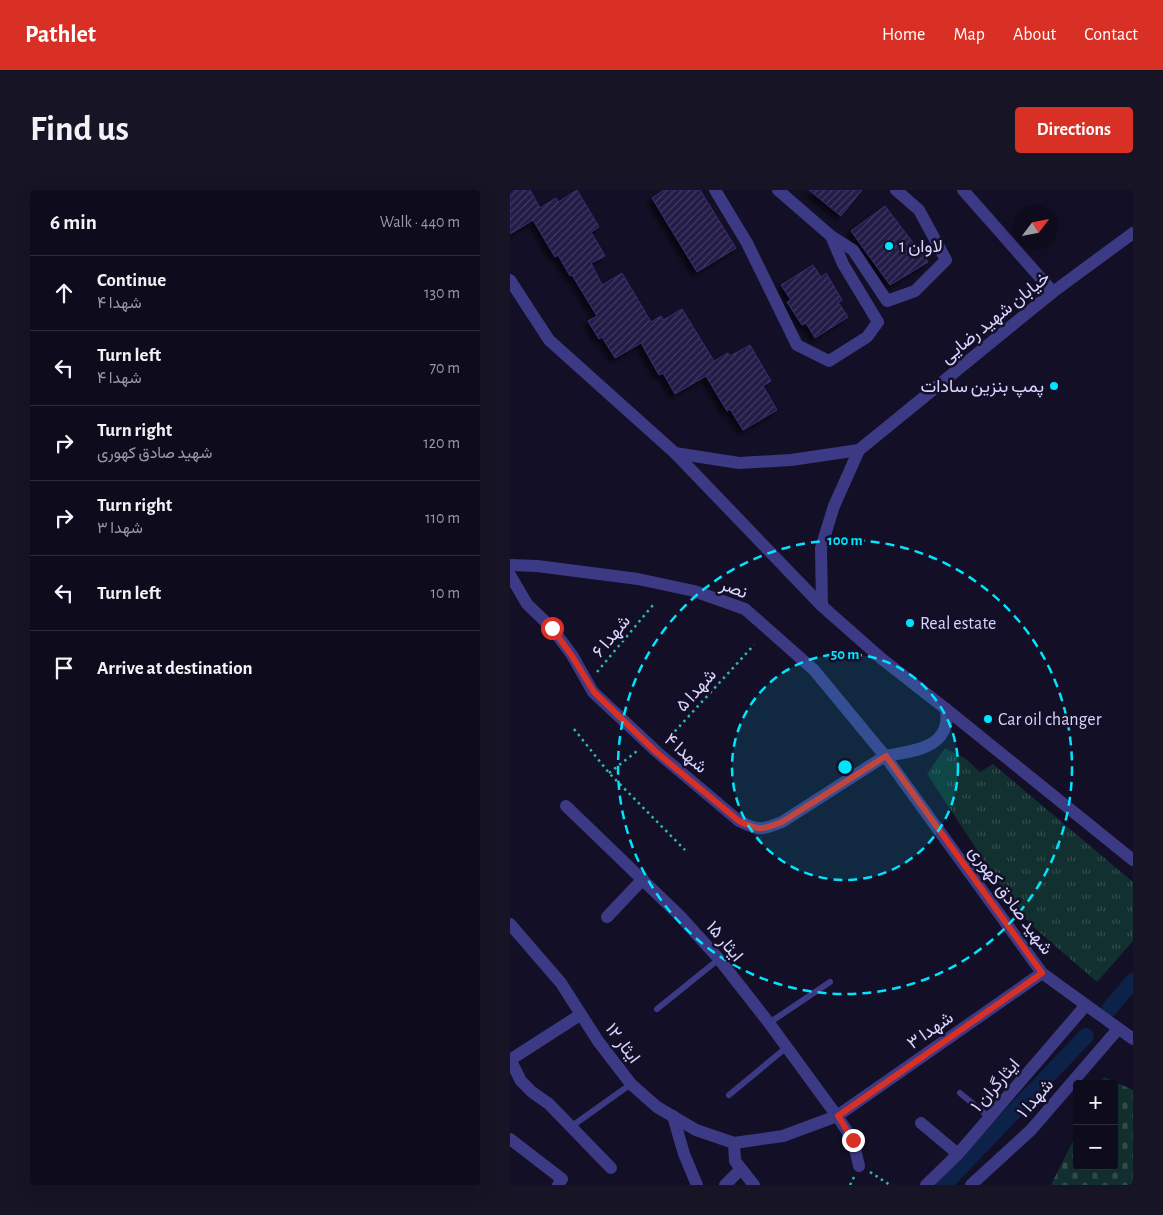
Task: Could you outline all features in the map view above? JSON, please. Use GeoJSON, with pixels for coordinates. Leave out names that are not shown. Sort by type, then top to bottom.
{"type":"FeatureCollection","features":[{"type":"Feature","properties":{"kind":"street"},"geometry":{"type":"LineString","coordinates":[[715,190],[747,243],[798,345],[829,361],[867,337],[878,322],[843,264],[832,236]]}},
{"type":"Feature","properties":{"kind":"street"},"geometry":{"type":"LineString","coordinates":[[778,190],[832,236],[853,250],[887,301],[915,291],[946,260],[919,210],[896,190]]}},
{"type":"Feature","properties":{"kind":"street"},"geometry":{"type":"LineString","coordinates":[[963,190],[1053,292]]}},
{"type":"Feature","properties":{"kind":"street","name":"خیابان شهید رضایی"},"geometry":{"type":"LineString","coordinates":[[822,606],[822,548],[834,506],[859,450],[1053,292],[1133,234]]}},
{"type":"Feature","properties":{"kind":"street"},"geometry":{"type":"LineString","coordinates":[[510,280],[549,340],[675,453],[822,606],[882,659],[1133,860]]}},
{"type":"Feature","properties":{"kind":"street"},"geometry":{"type":"LineString","coordinates":[[675,453],[738,463],[791,460],[859,450]]}},
{"type":"Feature","properties":{"kind":"street","name":"نصر"},"geometry":{"type":"LineString","coordinates":[[510,565],[537,566],[638,579],[694,591],[745,610],[814,670],[886,756]]}},
{"type":"Feature","properties":{"kind":"street","name":"شهدا ۴"},"geometry":{"type":"LineString","coordinates":[[510,575],[527,604],[552,628],[594,692],[652,747],[739,821],[751,827],[764,829],[782,822],[886,756]]}},
{"type":"Feature","properties":{"kind":"street"},"geometry":{"type":"LineString","coordinates":[[886,756],[908,752],[932,744],[946,728],[946,709]]}},
{"type":"Feature","properties":{"kind":"street","name":"شهید صادق کهوری"},"geometry":{"type":"LineString","coordinates":[[886,756],[1042,973],[1133,1039]]}},
{"type":"Feature","properties":{"kind":"street","name":"ایثار ۱۵"},"geometry":{"type":"LineString","coordinates":[[566,806],[680,916],[719,959],[838,1116],[853,1140],[859,1166]]}},
{"type":"Feature","properties":{"kind":"street"},"geometry":{"type":"LineString","coordinates":[[607,917],[642,880]]}},
{"type":"Feature","properties":{"kind":"street","name":"ایثار ۱۲"},"geometry":{"type":"LineString","coordinates":[[511,925],[561,984],[580,1015],[631,1084],[658,1107],[696,1130],[734,1143]]}},
{"type":"Feature","properties":{"kind":"street","name":"شهدا ۳"},"geometry":{"type":"LineString","coordinates":[[734,1143],[783,1136],[838,1116],[1042,973]]}},
{"type":"Feature","properties":{"kind":"street","name":"ایثارگران ۱"},"geometry":{"type":"LineString","coordinates":[[926,1185],[958,1154],[1086,1006]]}},
{"type":"Feature","properties":{"kind":"street"},"geometry":{"type":"LineString","coordinates":[[580,1015],[510,1059],[521,1081],[572,1126],[612,1168]]}},
{"type":"Feature","properties":{"kind":"street","name":"شهدا ۱"},"geometry":{"type":"LineString","coordinates":[[972,1185],[1030,1130],[1118,1029]]}},
{"type":"Feature","properties":{"kind":"street"},"geometry":{"type":"LineString","coordinates":[[673,1116],[684,1154],[697,1185]]}},
{"type":"Feature","properties":{"kind":"street"},"geometry":{"type":"LineString","coordinates":[[921,1123],[958,1154]]}},
{"type":"Feature","properties":{"kind":"street"},"geometry":{"type":"LineString","coordinates":[[510,1139],[562,1179],[558,1185]]}},
{"type":"Feature","properties":{"kind":"street"},"geometry":{"type":"LineString","coordinates":[[734,1143],[735,1161],[754,1185]]}},
{"type":"Feature","properties":{"kind":"street"},"geometry":{"type":"LineString","coordinates":[[725,1185],[741,1169]]}},
{"type":"Feature","properties":{"kind":"lane"},"geometry":{"type":"LineString","coordinates":[[657,1009],[719,959]]}},
{"type":"Feature","properties":{"kind":"lane"},"geometry":{"type":"LineString","coordinates":[[769,1023],[830,982]]}},
{"type":"Feature","properties":{"kind":"lane"},"geometry":{"type":"LineString","coordinates":[[729,1095],[787,1047]]}},
{"type":"Feature","properties":{"kind":"lane"},"geometry":{"type":"LineString","coordinates":[[572,1126],[631,1084]]}},
{"type":"Feature","properties":{"kind":"lane"},"geometry":{"type":"LineString","coordinates":[[960,1093],[990,1118]]}},
{"type":"Feature","properties":{"kind":"path","name":"شهدا ۶"},"geometry":{"type":"LineString","coordinates":[[588,683],[653,605]]}},
{"type":"Feature","properties":{"kind":"path","name":"شهدا ۵"},"geometry":{"type":"LineString","coordinates":[[609,773],[652,747],[754,644]]}},
{"type":"Feature","properties":{"kind":"path"},"geometry":{"type":"LineString","coordinates":[[574,729],[609,773],[685,850]]}},
{"type":"Feature","properties":{"kind":"path"},"geometry":{"type":"LineString","coordinates":[[859,1166],[890,1185]]}},
{"type":"Feature","properties":{"kind":"green space"},"geometry":{"type":"Polygon","coordinates":[[[945,748],[965,758],[980,772],[993,764],[1133,882],[1133,941],[1097,982],[1031,925],[1004,891],[927,774],[945,748]]]}},
{"type":"Feature","properties":{"kind":"green space"},"geometry":{"type":"Polygon","coordinates":[[[1118,1083],[1133,1090],[1133,1185],[1051,1185],[1073,1141],[1073,1170],[1118,1170],[1118,1083]]]}},
{"type":"Feature","properties":{"kind":"building"},"geometry":{"type":"Polygon","coordinates":[[[510,190],[530,190],[540,208],[556,198],[558,202],[577,190],[599,227],[591,232],[605,256],[591,263],[602,285],[622,273],[651,322],[661,316],[663,320],[682,309],[714,361],[728,353],[730,356],[750,345],[771,381],[763,386],[777,410],[743,430],[730,409],[727,411],[706,376],[675,394],[663,373],[659,375],[641,343],[615,358],[602,337],[599,339],[588,321],[597,316],[558,255],[555,257],[533,220],[510,234],[510,190]]]}},
{"type":"Feature","properties":{"kind":"building"},"geometry":{"type":"Polygon","coordinates":[[[664,190],[700,190],[736,248],[697,272],[652,198],[664,190]]]}},
{"type":"Feature","properties":{"kind":"building"},"geometry":{"type":"Polygon","coordinates":[[[809,190],[862,190],[841,216],[809,190]]]}},
{"type":"Feature","properties":{"kind":"building","name":"لاوان 1"},"geometry":{"type":"Polygon","coordinates":[[[885,206],[928,262],[890,285],[851,231],[885,206]]]}},
{"type":"Feature","properties":{"kind":"building"},"geometry":{"type":"Polygon","coordinates":[[[813,265],[821,277],[826,273],[842,300],[838,302],[848,317],[815,338],[806,323],[802,325],[787,302],[791,300],[781,285],[813,265]]]}},
{"type":"Feature","properties":{"kind":"waterway"},"geometry":{"type":"LineString","coordinates":[[1110,1008],[1133,981]]}},
{"type":"Feature","properties":{"kind":"waterway"},"geometry":{"type":"LineString","coordinates":[[944,1185],[1086,1036]]}},
{"type":"Feature","properties":{"kind":"place","name":"لاوان 1"},"geometry":{"type":"Point","coordinates":[889,246]}},
{"type":"Feature","properties":{"kind":"place","name":"پمپ بنزین سادات"},"geometry":{"type":"Point","coordinates":[1054,386]}},
{"type":"Feature","properties":{"kind":"place","name":"Real estate"},"geometry":{"type":"Point","coordinates":[910,623]}},
{"type":"Feature","properties":{"kind":"place","name":"Car oil changer"},"geometry":{"type":"Point","coordinates":[988,719]}},
{"type":"Feature","properties":{"kind":"route"},"geometry":{"type":"LineString","coordinates":[[552,628],[594,692],[656,752],[739,821],[751,827],[764,829],[782,822],[886,756],[1042,973],[838,1116],[853,1140]]}}]}
